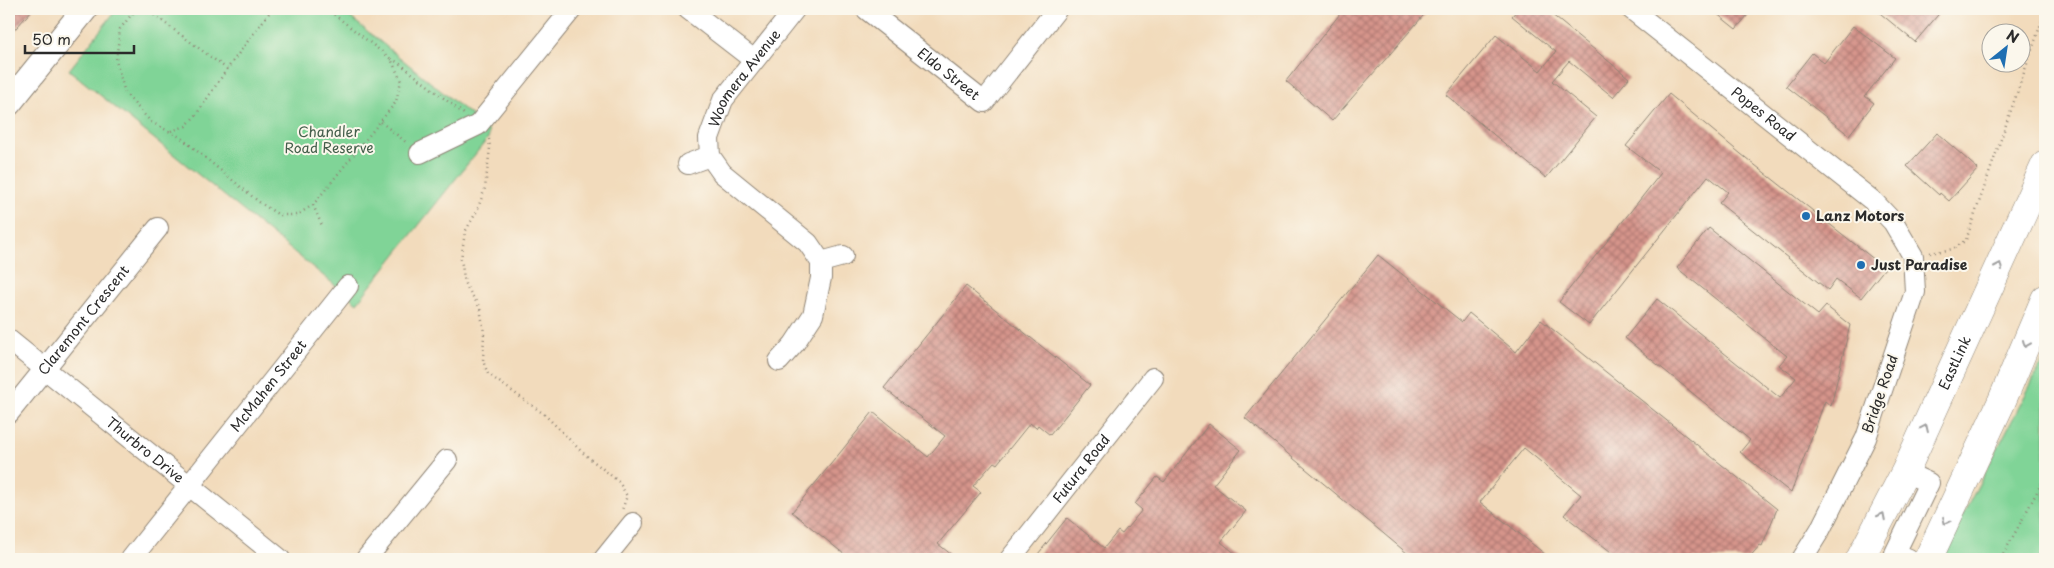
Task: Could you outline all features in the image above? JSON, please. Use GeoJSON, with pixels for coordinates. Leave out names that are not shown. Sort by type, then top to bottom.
{"type":"FeatureCollection","features":[{"type":"Feature","properties":{"kind":"highway","name":"EastLink"},"geometry":{"type":"LineString","coordinates":[[1860,559],[1904,472],[2045,165]]}},
{"type":"Feature","properties":{"kind":"highway"},"geometry":{"type":"LineString","coordinates":[[1928,559],[2001,403],[2045,299]]}},
{"type":"Feature","properties":{"kind":"main road"},"geometry":{"type":"LineString","coordinates":[[9,103],[85,9]]}},
{"type":"Feature","properties":{"kind":"street"},"geometry":{"type":"LineString","coordinates":[[420,153],[478,125],[572,9]]}},
{"type":"Feature","properties":{"kind":"street"},"geometry":{"type":"LineString","coordinates":[[688,9],[754,60]]}},
{"type":"Feature","properties":{"kind":"street","name":"Woomera Avenue"},"geometry":{"type":"LineString","coordinates":[[710,156],[709,138],[723,100],[794,9]]}},
{"type":"Feature","properties":{"kind":"street","name":"Eldo Street"},"geometry":{"type":"LineString","coordinates":[[866,9],[984,102],[1057,9]]}},
{"type":"Feature","properties":{"kind":"street","name":"Popes Road"},"geometry":{"type":"LineString","coordinates":[[1631,9],[1873,201],[1893,222]]}},
{"type":"Feature","properties":{"kind":"street"},"geometry":{"type":"LineString","coordinates":[[688,164],[710,156],[722,173],[808,243],[821,262],[821,278],[813,315],[794,344],[779,361]]}},
{"type":"Feature","properties":{"kind":"street","name":"Bridge Road"},"geometry":{"type":"LineString","coordinates":[[1802,559],[1820,530],[1866,438],[1915,292],[1913,256],[1893,222]]}},
{"type":"Feature","properties":{"kind":"street","name":"Claremont Crescent"},"geometry":{"type":"LineString","coordinates":[[9,413],[158,228]]}},
{"type":"Feature","properties":{"kind":"street"},"geometry":{"type":"LineString","coordinates":[[821,262],[843,256]]}},
{"type":"Feature","properties":{"kind":"street","name":"McMahen Street"},"geometry":{"type":"LineString","coordinates":[[131,559],[348,286]]}},
{"type":"Feature","properties":{"kind":"street","name":"Thurbro Drive"},"geometry":{"type":"LineString","coordinates":[[9,340],[280,559]]}},
{"type":"Feature","properties":{"kind":"street","name":"Futura Road"},"geometry":{"type":"LineString","coordinates":[[1010,559],[1153,378]]}},
{"type":"Feature","properties":{"kind":"street"},"geometry":{"type":"LineString","coordinates":[[366,559],[447,460]]}},
{"type":"Feature","properties":{"kind":"street"},"geometry":{"type":"LineString","coordinates":[[1904,472],[1928,483],[1895,552],[1909,559]]}},
{"type":"Feature","properties":{"kind":"street"},"geometry":{"type":"LineString","coordinates":[[604,559],[631,526]]}},
{"type":"Feature","properties":{"kind":"path"},"geometry":{"type":"LineString","coordinates":[[136,9],[120,29],[116,62],[124,94],[151,122],[171,131],[279,216],[297,215],[312,205],[396,102],[400,81],[392,60]]}},
{"type":"Feature","properties":{"kind":"path"},"geometry":{"type":"LineString","coordinates":[[146,9],[227,69]]}},
{"type":"Feature","properties":{"kind":"path"},"geometry":{"type":"LineString","coordinates":[[171,131],[186,126],[196,115],[227,69],[272,9]]}},
{"type":"Feature","properties":{"kind":"path"},"geometry":{"type":"LineString","coordinates":[[327,9],[478,125],[489,138],[490,148],[484,188],[478,211],[464,232],[461,260],[465,284],[480,308],[484,332],[483,361],[488,374],[544,414],[582,452],[619,482],[627,496],[621,514],[631,526]]}},
{"type":"Feature","properties":{"kind":"path"},"geometry":{"type":"LineString","coordinates":[[1913,256],[1953,248],[1966,240],[2045,12]]}},
{"type":"Feature","properties":{"kind":"path"},"geometry":{"type":"LineString","coordinates":[[381,122],[420,153]]}},
{"type":"Feature","properties":{"kind":"path"},"geometry":{"type":"LineString","coordinates":[[312,205],[323,228]]}},
{"type":"Feature","properties":{"kind":"path"},"geometry":{"type":"LineString","coordinates":[[2001,559],[2045,477]]}},
{"type":"Feature","properties":{"kind":"green space","name":"Chandler Road Reserve"},"geometry":{"type":"Polygon","coordinates":[[[117,9],[340,9],[488,129],[489,137],[357,303],[69,70],[117,9]]]}},
{"type":"Feature","properties":{"kind":"green space"},"geometry":{"type":"Polygon","coordinates":[[[2045,357],[2045,559],[1940,559],[2045,357]]]}},
{"type":"Feature","properties":{"kind":"building"},"geometry":{"type":"Polygon","coordinates":[[[9,9],[33,9],[9,36],[9,9]]]}},
{"type":"Feature","properties":{"kind":"building"},"geometry":{"type":"Polygon","coordinates":[[[1344,9],[1429,9],[1332,121],[1286,81],[1344,9]]]}},
{"type":"Feature","properties":{"kind":"building"},"geometry":{"type":"Polygon","coordinates":[[[1518,9],[1545,9],[1629,78],[1613,97],[1569,61],[1552,81],[1596,117],[1546,178],[1446,95],[1496,35],[1540,71],[1556,52],[1512,16],[1518,9]]]}},
{"type":"Feature","properties":{"kind":"building"},"geometry":{"type":"Polygon","coordinates":[[[1711,9],[1753,9],[1736,29],[1711,9]]]}},
{"type":"Feature","properties":{"kind":"building"},"geometry":{"type":"Polygon","coordinates":[[[1875,9],[1943,9],[1915,42],[1875,9]]]}},
{"type":"Feature","properties":{"kind":"building"},"geometry":{"type":"Polygon","coordinates":[[[1853,26],[1895,58],[1865,96],[1874,103],[1849,135],[1786,86],[1812,53],[1824,63],[1853,26]]]}},
{"type":"Feature","properties":{"kind":"building"},"geometry":{"type":"Polygon","coordinates":[[[1669,94],[1741,154],[1885,268],[1861,298],[1836,279],[1828,290],[1719,203],[1728,192],[1708,176],[1589,325],[1559,302],[1661,173],[1626,146],[1669,94]]]}},
{"type":"Feature","properties":{"kind":"building"},"geometry":{"type":"Polygon","coordinates":[[[1937,133],[1978,169],[1949,201],[1940,193],[1939,195],[1907,166],[1937,133]]]}},
{"type":"Feature","properties":{"kind":"building"},"geometry":{"type":"Polygon","coordinates":[[[1709,228],[1818,315],[1826,306],[1850,325],[1831,406],[1825,401],[1791,493],[1740,452],[1750,440],[1625,338],[1657,299],[1780,398],[1796,378],[1779,365],[1787,356],[1677,268],[1709,228]]]}},
{"type":"Feature","properties":{"kind":"building"},"geometry":{"type":"Polygon","coordinates":[[[1378,255],[1462,322],[1469,313],[1516,352],[1541,320],[1777,509],[1762,546],[1760,545],[1748,559],[1620,559],[1564,515],[1581,495],[1524,448],[1480,502],[1551,559],[1414,559],[1245,418],[1378,255]]]}},
{"type":"Feature","properties":{"kind":"building"},"geometry":{"type":"Polygon","coordinates":[[[966,286],[1090,385],[1050,435],[1038,425],[1036,428],[1030,423],[997,464],[994,462],[973,486],[981,492],[938,544],[957,559],[850,559],[792,512],[873,412],[928,457],[945,436],[884,388],[966,286]]]}},
{"type":"Feature","properties":{"kind":"building"},"geometry":{"type":"Polygon","coordinates":[[[1209,424],[1241,450],[1213,485],[1246,511],[1221,542],[1242,559],[1034,559],[1067,518],[1104,548],[1118,531],[1122,534],[1142,510],[1135,504],[1157,477],[1164,482],[1209,424]]]}},
{"type":"Feature","properties":{"kind":"place","name":"Lanz Motors"},"geometry":{"type":"Point","coordinates":[1806,216]}},
{"type":"Feature","properties":{"kind":"place","name":"Just Paradise"},"geometry":{"type":"Point","coordinates":[1861,265]}}]}
